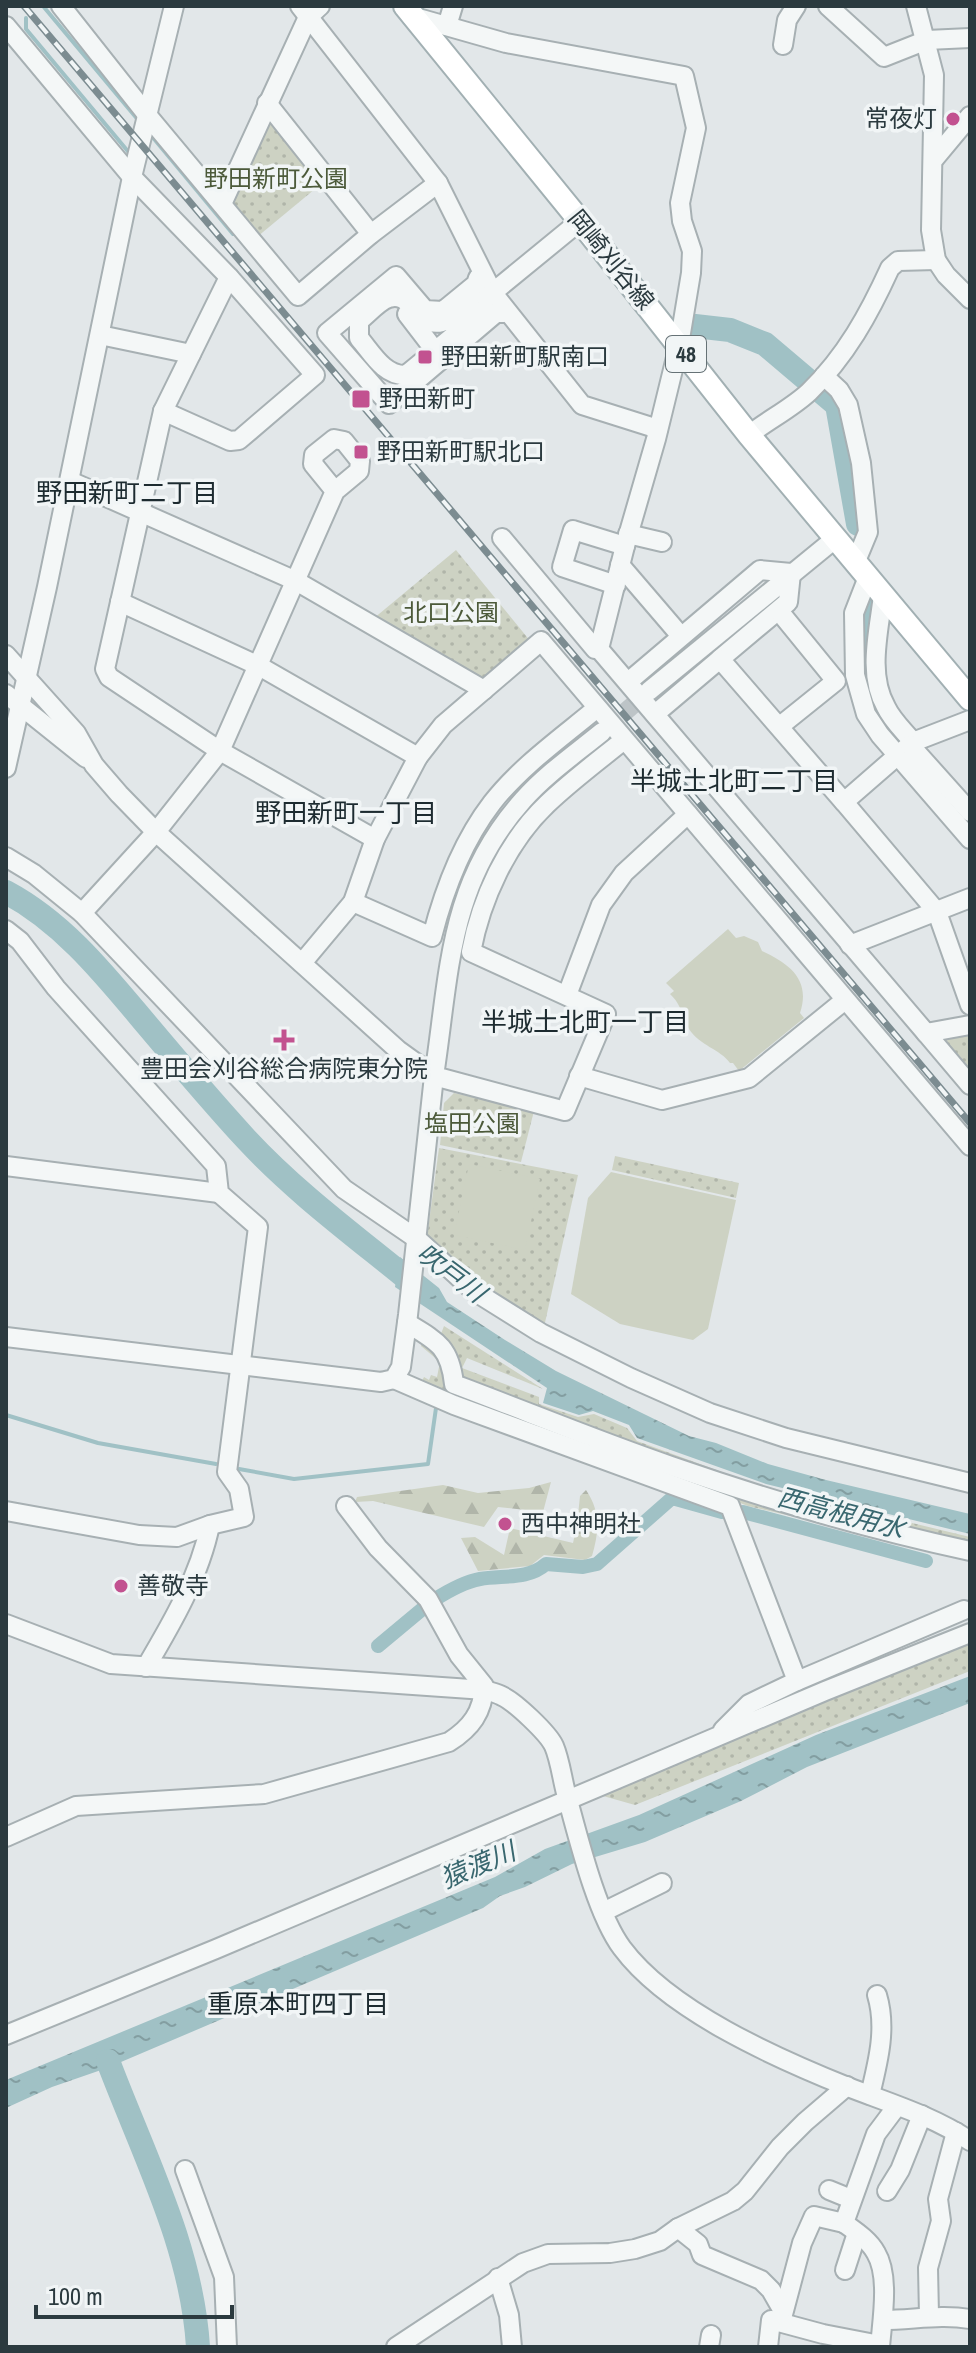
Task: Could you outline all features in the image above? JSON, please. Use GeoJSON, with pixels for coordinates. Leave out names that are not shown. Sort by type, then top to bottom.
{"type":"FeatureCollection","features":[{"type":"Feature","properties":{"kind":"main road","name":"岡崎刈谷線"},"geometry":{"type":"LineString","coordinates":[[408,11],[580,221],[749,435],[970,699]]}},
{"type":"Feature","properties":{"kind":"street"},"geometry":{"type":"LineString","coordinates":[[61,6],[298,296],[438,183]]}},
{"type":"Feature","properties":{"kind":"street"},"geometry":{"type":"LineString","coordinates":[[77,26],[82,6]]}},
{"type":"Feature","properties":{"kind":"street"},"geometry":{"type":"LineString","coordinates":[[6,768],[13,700],[27,677],[132,177],[174,6]]}},
{"type":"Feature","properties":{"kind":"street"},"geometry":{"type":"LineString","coordinates":[[447,26],[453,6]]}},
{"type":"Feature","properties":{"kind":"street"},"geometry":{"type":"LineString","coordinates":[[783,45],[787,20],[796,6]]}},
{"type":"Feature","properties":{"kind":"street"},"geometry":{"type":"LineString","coordinates":[[828,6],[884,57],[927,40],[970,38]]}},
{"type":"Feature","properties":{"kind":"street"},"geometry":{"type":"LineString","coordinates":[[916,6],[934,75],[935,158],[931,230],[936,260],[970,299]]}},
{"type":"Feature","properties":{"kind":"street"},"geometry":{"type":"LineString","coordinates":[[222,204],[309,10],[438,183],[493,293],[582,405],[658,429]]}},
{"type":"Feature","properties":{"kind":"street"},"geometry":{"type":"LineString","coordinates":[[408,11],[506,43],[684,76],[696,128],[680,203],[682,221],[692,251],[691,273],[679,345],[599,649]]}},
{"type":"Feature","properties":{"kind":"street"},"geometry":{"type":"LineString","coordinates":[[6,26],[132,177],[229,277],[315,375],[239,440],[230,441],[163,411]]}},
{"type":"Feature","properties":{"kind":"street"},"geometry":{"type":"LineString","coordinates":[[267,103],[371,234]]}},
{"type":"Feature","properties":{"kind":"street"},"geometry":{"type":"LineString","coordinates":[[935,158],[970,116]]}},
{"type":"Feature","properties":{"kind":"street"},"geometry":{"type":"LineString","coordinates":[[430,344],[580,221]]}},
{"type":"Feature","properties":{"kind":"street"},"geometry":{"type":"LineString","coordinates":[[749,435],[807,394],[824,376],[860,328],[890,268],[898,261],[936,260]]}},
{"type":"Feature","properties":{"kind":"street"},"geometry":{"type":"LineString","coordinates":[[396,276],[425,310],[443,311],[476,284],[478,278],[481,292],[445,321],[437,323],[421,319],[407,301],[395,297],[387,298],[359,321],[359,338],[388,372],[406,375],[491,305],[499,307],[504,313],[496,313],[389,404],[327,333],[396,276]]}},
{"type":"Feature","properties":{"kind":"street"},"geometry":{"type":"LineString","coordinates":[[229,277],[163,411],[105,669],[108,676],[220,751],[375,839]]}},
{"type":"Feature","properties":{"kind":"street"},"geometry":{"type":"LineString","coordinates":[[100,335],[191,354]]}},
{"type":"Feature","properties":{"kind":"street"},"geometry":{"type":"LineString","coordinates":[[824,376],[839,390],[848,405],[861,463],[868,532],[854,613],[855,675],[866,714],[908,748],[970,812]]}},
{"type":"Feature","properties":{"kind":"street"},"geometry":{"type":"LineString","coordinates":[[70,481],[296,581],[484,690]]}},
{"type":"Feature","properties":{"kind":"street"},"geometry":{"type":"LineString","coordinates":[[82,913],[156,832],[220,751],[335,491]]}},
{"type":"Feature","properties":{"kind":"street"},"geometry":{"type":"LineString","coordinates":[[616,585],[562,567],[573,530],[627,540],[662,542]]}},
{"type":"Feature","properties":{"kind":"street"},"geometry":{"type":"LineString","coordinates":[[502,538],[970,1085]]}},
{"type":"Feature","properties":{"kind":"street"},"geometry":{"type":"LineString","coordinates":[[649,691],[836,538]]}},
{"type":"Feature","properties":{"kind":"street"},"geometry":{"type":"LineString","coordinates":[[620,565],[680,635]]}},
{"type":"Feature","properties":{"kind":"street"},"geometry":{"type":"LineString","coordinates":[[628,682],[760,570],[791,573]]}},
{"type":"Feature","properties":{"kind":"street"},"geometry":{"type":"LineString","coordinates":[[655,714],[788,602],[791,573]]}},
{"type":"Feature","properties":{"kind":"street"},"geometry":{"type":"LineString","coordinates":[[883,595],[876,660],[878,690],[908,748],[970,839]]}},
{"type":"Feature","properties":{"kind":"street"},"geometry":{"type":"LineString","coordinates":[[120,602],[259,666],[418,757]]}},
{"type":"Feature","properties":{"kind":"street"},"geometry":{"type":"LineString","coordinates":[[779,611],[836,681],[780,726]]}},
{"type":"Feature","properties":{"kind":"street"},"geometry":{"type":"LineString","coordinates":[[302,963],[353,902],[375,839],[418,757],[443,725],[541,641],[970,1146]]}},
{"type":"Feature","properties":{"kind":"street"},"geometry":{"type":"LineString","coordinates":[[6,655],[76,733],[94,765]]}},
{"type":"Feature","properties":{"kind":"street"},"geometry":{"type":"LineString","coordinates":[[720,659],[937,912],[970,1005]]}},
{"type":"Feature","properties":{"kind":"street"},"geometry":{"type":"LineString","coordinates":[[13,700],[94,765],[156,832],[398,1050],[434,1076],[565,1111],[606,1014],[471,952],[488,894],[522,834],[545,805],[624,740]]}},
{"type":"Feature","properties":{"kind":"street"},"geometry":{"type":"LineString","coordinates":[[353,902],[432,937],[452,874],[492,804],[525,768],[597,708]]}},
{"type":"Feature","properties":{"kind":"street"},"geometry":{"type":"LineString","coordinates":[[844,802],[908,748],[970,720]]}},
{"type":"Feature","properties":{"kind":"street"},"geometry":{"type":"LineString","coordinates":[[394,1379],[401,1367],[408,1319],[434,1076],[452,942],[459,915],[478,865],[510,816],[525,798],[602,732]]}},
{"type":"Feature","properties":{"kind":"street"},"geometry":{"type":"LineString","coordinates":[[567,995],[601,905],[624,873],[688,814]]}},
{"type":"Feature","properties":{"kind":"street"},"geometry":{"type":"LineString","coordinates":[[6,857],[34,874],[82,913],[344,1189],[474,1291],[541,1333],[710,1413],[786,1438],[970,1483]]}},
{"type":"Feature","properties":{"kind":"street"},"geometry":{"type":"LineString","coordinates":[[850,945],[970,898]]}},
{"type":"Feature","properties":{"kind":"street"},"geometry":{"type":"LineString","coordinates":[[6,930],[20,941],[56,988],[216,1166],[219,1193]]}},
{"type":"Feature","properties":{"kind":"street"},"geometry":{"type":"LineString","coordinates":[[579,1076],[662,1100],[749,1078],[845,1000]]}},
{"type":"Feature","properties":{"kind":"street"},"geometry":{"type":"LineString","coordinates":[[926,1033],[970,1025]]}},
{"type":"Feature","properties":{"kind":"street"},"geometry":{"type":"LineString","coordinates":[[6,1166],[219,1193],[258,1227],[227,1472],[239,1489],[244,1517],[177,1537],[139,1535],[6,1511]]}},
{"type":"Feature","properties":{"kind":"street"},"geometry":{"type":"LineString","coordinates":[[408,1319],[448,1353],[454,1384],[753,1494],[841,1520],[970,1551]]}},
{"type":"Feature","properties":{"kind":"street"},"geometry":{"type":"LineString","coordinates":[[6,1337],[381,1382],[394,1379],[454,1405],[730,1506],[797,1681]]}},
{"type":"Feature","properties":{"kind":"street"},"geometry":{"type":"LineString","coordinates":[[6,1837],[76,1806],[264,1794],[449,1742],[461,1735],[478,1717],[485,1690],[448,1637],[428,1599],[378,1548],[346,1506]]}},
{"type":"Feature","properties":{"kind":"street"},"geometry":{"type":"LineString","coordinates":[[146,1667],[169,1629],[205,1547],[210,1525]]}},
{"type":"Feature","properties":{"kind":"street"},"geometry":{"type":"LineString","coordinates":[[716,1737],[749,1704],[964,1610]]}},
{"type":"Feature","properties":{"kind":"street"},"geometry":{"type":"LineString","coordinates":[[6,1624],[111,1664],[485,1690],[503,1696],[553,1744],[603,1912],[622,1948],[634,1962],[673,1995],[719,2027],[847,2086],[965,2134],[938,2199],[941,2221],[928,2268],[929,2315]]}},
{"type":"Feature","properties":{"kind":"street"},"geometry":{"type":"LineString","coordinates":[[6,2035],[570,1807],[716,1737],[970,1633]]}},
{"type":"Feature","properties":{"kind":"street"},"geometry":{"type":"LineString","coordinates":[[603,1912],[662,1883]]}},
{"type":"Feature","properties":{"kind":"street"},"geometry":{"type":"LineString","coordinates":[[870,2095],[879,2060],[882,2029],[877,1995]]}},
{"type":"Feature","properties":{"kind":"street"},"geometry":{"type":"LineString","coordinates":[[396,2347],[523,2263],[548,2254],[610,2253],[635,2249],[660,2241],[678,2228],[733,2201],[745,2191],[780,2147],[847,2086]]}},
{"type":"Feature","properties":{"kind":"street"},"geometry":{"type":"LineString","coordinates":[[845,2270],[851,2199],[876,2134],[897,2106]]}},
{"type":"Feature","properties":{"kind":"street"},"geometry":{"type":"LineString","coordinates":[[887,2191],[900,2170],[922,2115]]}},
{"type":"Feature","properties":{"kind":"street"},"geometry":{"type":"LineString","coordinates":[[185,2170],[224,2277],[227,2347]]}},
{"type":"Feature","properties":{"kind":"street"},"geometry":{"type":"LineString","coordinates":[[829,2190],[851,2199]]}},
{"type":"Feature","properties":{"kind":"street"},"geometry":{"type":"LineString","coordinates":[[768,2347],[771,2320],[782,2317],[823,2334],[880,2346],[882,2267],[871,2246],[850,2228],[814,2216],[802,2243],[782,2317]]}},
{"type":"Feature","properties":{"kind":"street"},"geometry":{"type":"LineString","coordinates":[[678,2228],[698,2244],[702,2255],[761,2280],[771,2290],[782,2317]]}},
{"type":"Feature","properties":{"kind":"street"},"geometry":{"type":"LineString","coordinates":[[498,2278],[509,2315],[512,2347]]}},
{"type":"Feature","properties":{"kind":"street"},"geometry":{"type":"LineString","coordinates":[[883,2320],[916,2320],[929,2315],[970,2319]]}},
{"type":"Feature","properties":{"kind":"green space","name":"野田新町公園"},"geometry":{"type":"Polygon","coordinates":[[[266,118],[273,118],[321,184],[257,237],[228,203],[266,118]]]}},
{"type":"Feature","properties":{"kind":"green space","name":"北口公園"},"geometry":{"type":"Polygon","coordinates":[[[456,550],[531,642],[484,682],[373,619],[456,550]]]}},
{"type":"Feature","properties":{"kind":"green space"},"geometry":{"type":"Polygon","coordinates":[[[728,929],[736,938],[744,936],[758,942],[762,951],[796,974],[803,991],[800,1013],[804,1018],[739,1071],[733,1063],[694,1035],[670,994],[674,991],[666,983],[728,929]]]}},
{"type":"Feature","properties":{"kind":"green space"},"geometry":{"type":"Polygon","coordinates":[[[970,1030],[970,1076],[937,1037],[970,1030]]]}},
{"type":"Feature","properties":{"kind":"green space","name":"塩田公園"},"geometry":{"type":"Polygon","coordinates":[[[454,1093],[534,1111],[521,1162],[440,1145],[444,1103],[454,1093]]]}},
{"type":"Feature","properties":{"kind":"green space"},"geometry":{"type":"Polygon","coordinates":[[[439,1148],[578,1175],[544,1327],[479,1287],[427,1237],[439,1148]]]}},
{"type":"Feature","properties":{"kind":"green space"},"geometry":{"type":"Polygon","coordinates":[[[615,1156],[739,1183],[736,1198],[612,1170],[615,1156]]]}},
{"type":"Feature","properties":{"kind":"green space"},"geometry":{"type":"Polygon","coordinates":[[[469,1164],[540,1179],[525,1250],[454,1235],[469,1164]]]}},
{"type":"Feature","properties":{"kind":"green space"},"geometry":{"type":"Polygon","coordinates":[[[611,1172],[736,1200],[708,1329],[693,1340],[620,1324],[571,1294],[588,1198],[611,1172]]]}},
{"type":"Feature","properties":{"kind":"green space"},"geometry":{"type":"Polygon","coordinates":[[[444,1326],[543,1389],[467,1358],[462,1368],[539,1397],[539,1404],[578,1417],[594,1414],[627,1428],[637,1441],[763,1487],[970,1537],[970,1558],[748,1506],[422,1381],[424,1377],[429,1380],[431,1375],[437,1377],[440,1362],[421,1346],[424,1327],[439,1339],[444,1326]]]}},
{"type":"Feature","properties":{"kind":"green space"},"geometry":{"type":"Polygon","coordinates":[[[551,1482],[543,1512],[498,1507],[484,1527],[373,1501],[355,1502],[357,1497],[443,1485],[478,1493],[529,1488],[551,1482]]]}},
{"type":"Feature","properties":{"kind":"green space"},"geometry":{"type":"Polygon","coordinates":[[[586,1490],[597,1522],[592,1556],[585,1560],[544,1555],[530,1566],[478,1571],[461,1538],[475,1537],[504,1555],[510,1528],[573,1543],[580,1496],[586,1490]]]}},
{"type":"Feature","properties":{"kind":"green space"},"geometry":{"type":"Polygon","coordinates":[[[970,1624],[970,1671],[635,1805],[596,1794],[758,1706],[970,1624]]]}},
{"type":"Feature","properties":{"kind":"water"},"geometry":{"type":"Polygon","coordinates":[[[400,1257],[439,1288],[447,1302],[505,1340],[556,1371],[689,1436],[716,1443],[768,1464],[970,1514],[970,1534],[766,1484],[637,1438],[629,1425],[593,1411],[579,1415],[543,1403],[547,1388],[395,1287],[400,1257]]]}},
{"type":"Feature","properties":{"kind":"water"},"geometry":{"type":"Polygon","coordinates":[[[970,1676],[970,1703],[807,1767],[741,1801],[645,1842],[572,1864],[500,1896],[483,1908],[121,2062],[125,2089],[112,2093],[104,2069],[52,2087],[6,2108],[6,2080],[495,1877],[545,1849],[639,1815],[816,1735],[970,1676]]]}},
{"type":"Feature","properties":{"kind":"waterway"},"geometry":{"type":"LineString","coordinates":[[43,6],[139,121]]}},
{"type":"Feature","properties":{"kind":"waterway"},"geometry":{"type":"LineString","coordinates":[[26,18],[26,29],[131,155]]}},
{"type":"Feature","properties":{"kind":"waterway"},"geometry":{"type":"LineString","coordinates":[[150,134],[233,234]]}},
{"type":"Feature","properties":{"kind":"waterway"},"geometry":{"type":"LineString","coordinates":[[695,326],[730,330],[765,344],[837,405],[858,524]]}},
{"type":"Feature","properties":{"kind":"waterway"},"geometry":{"type":"LineString","coordinates":[[867,610],[867,659],[872,695],[889,728],[920,767]]}},
{"type":"Feature","properties":{"kind":"waterway","name":"吹戸川"},"geometry":{"type":"LineString","coordinates":[[6,892],[47,919],[82,951],[266,1160],[421,1290]]}},
{"type":"Feature","properties":{"kind":"waterway"},"geometry":{"type":"LineString","coordinates":[[239,1469],[294,1479],[428,1464],[436,1408]]}},
{"type":"Feature","properties":{"kind":"waterway"},"geometry":{"type":"LineString","coordinates":[[6,1415],[98,1443],[216,1464]]}},
{"type":"Feature","properties":{"kind":"waterway","name":"西高根用水"},"geometry":{"type":"LineString","coordinates":[[434,1600],[468,1582],[523,1575],[546,1564],[583,1567],[597,1564],[672,1498],[722,1512]]}},
{"type":"Feature","properties":{"kind":"waterway","name":"西高根用水"},"geometry":{"type":"LineString","coordinates":[[743,1512],[926,1561]]}},
{"type":"Feature","properties":{"kind":"waterway","name":"西高根用水"},"geometry":{"type":"LineString","coordinates":[[378,1646],[426,1606]]}},
{"type":"Feature","properties":{"kind":"waterway"},"geometry":{"type":"LineString","coordinates":[[108,2061],[176,2237],[194,2310],[198,2347]]}},
{"type":"Feature","properties":{"kind":"tunnel"},"geometry":{"type":"LineString","coordinates":[[602,732],[649,691]]}},
{"type":"Feature","properties":{"kind":"railway"},"geometry":{"type":"LineString","coordinates":[[24,6],[970,1123]]}},
{"type":"Feature","properties":{"kind":"place","name":"常夜灯"},"geometry":{"type":"Point","coordinates":[953,119]}},
{"type":"Feature","properties":{"kind":"place","name":"野田新町駅南口"},"geometry":{"type":"Point","coordinates":[425,357]}},
{"type":"Feature","properties":{"kind":"place","name":"野田新町"},"geometry":{"type":"Point","coordinates":[361,399]}},
{"type":"Feature","properties":{"kind":"place","name":"野田新町駅北口"},"geometry":{"type":"Point","coordinates":[361,452]}},
{"type":"Feature","properties":{"kind":"place","name":"豊田会刈谷総合病院東分院"},"geometry":{"type":"Point","coordinates":[284,1040]}},
{"type":"Feature","properties":{"kind":"place","name":"西中神明社"},"geometry":{"type":"Point","coordinates":[505,1524]}},
{"type":"Feature","properties":{"kind":"place","name":"善敬寺"},"geometry":{"type":"Point","coordinates":[121,1586]}},
{"type":"Feature","properties":{"kind":"district","name":"野田新町二丁目"},"geometry":{"type":"Point","coordinates":[127,493]}},
{"type":"Feature","properties":{"kind":"district","name":"半城土北町二丁目"},"geometry":{"type":"Point","coordinates":[734,781]}},
{"type":"Feature","properties":{"kind":"district","name":"野田新町一丁目"},"geometry":{"type":"Point","coordinates":[346,813]}},
{"type":"Feature","properties":{"kind":"district","name":"半城土北町一丁目"},"geometry":{"type":"Point","coordinates":[585,1022]}},
{"type":"Feature","properties":{"kind":"district","name":"重原本町四丁目"},"geometry":{"type":"Point","coordinates":[298,2004]}},
{"type":"Feature","properties":{"kind":"water label","name":"猿渡川"},"geometry":{"type":"Point","coordinates":[478,1865]}}]}
